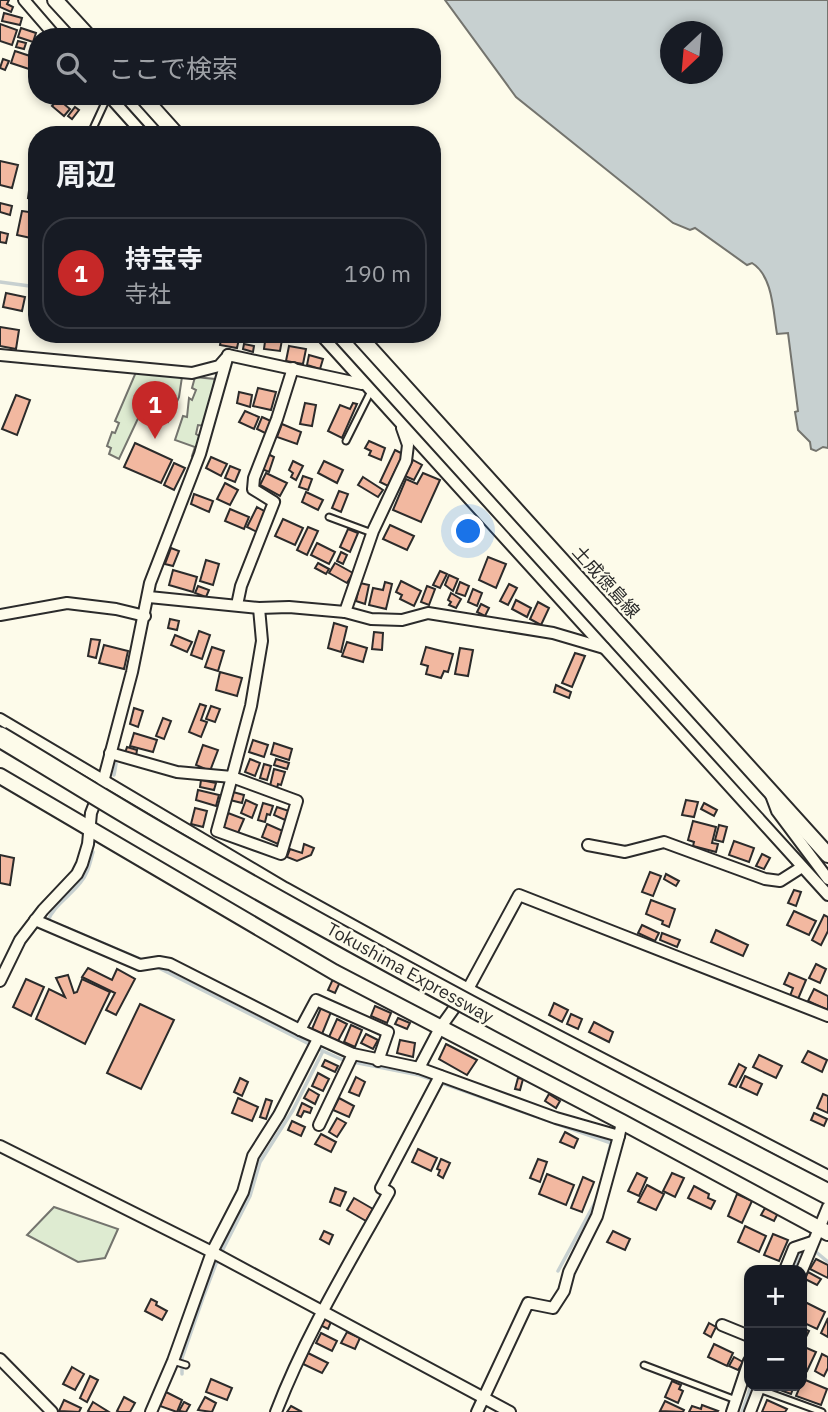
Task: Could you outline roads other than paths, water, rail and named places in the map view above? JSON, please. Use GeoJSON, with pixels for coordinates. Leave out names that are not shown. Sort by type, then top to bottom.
{"type":"FeatureCollection","features":[{"type":"Feature","properties":{"kind":"highway","name":"Tokushima Expressway"},"geometry":{"type":"LineString","coordinates":[[0,737],[174,842],[351,942],[828,1194]]}},
{"type":"Feature","properties":{"kind":"street"},"geometry":{"type":"LineString","coordinates":[[24,0],[48,28]]}},
{"type":"Feature","properties":{"kind":"street"},"geometry":{"type":"LineString","coordinates":[[55,0],[81,28]]}},
{"type":"Feature","properties":{"kind":"street"},"geometry":{"type":"LineString","coordinates":[[116,105],[136,126]]}},
{"type":"Feature","properties":{"kind":"street"},"geometry":{"type":"LineString","coordinates":[[150,105],[169,126]]}},
{"type":"Feature","properties":{"kind":"street"},"geometry":{"type":"LineString","coordinates":[[328,343],[828,895]]}},
{"type":"Feature","properties":{"kind":"street","name":"土成徳島線"},"geometry":{"type":"LineString","coordinates":[[365,343],[828,855]]}},
{"type":"Feature","properties":{"kind":"street"},"geometry":{"type":"LineString","coordinates":[[0,355],[192,373],[219,366],[228,355]]}},
{"type":"Feature","properties":{"kind":"street"},"geometry":{"type":"LineString","coordinates":[[228,355],[293,368],[367,388]]}},
{"type":"Feature","properties":{"kind":"street"},"geometry":{"type":"LineString","coordinates":[[0,981],[20,940],[77,874],[88,844],[91,813],[103,782],[145,616],[150,583],[200,454],[228,355]]}},
{"type":"Feature","properties":{"kind":"street"},"geometry":{"type":"LineString","coordinates":[[236,605],[274,502],[253,489],[254,478],[293,368]]}},
{"type":"Feature","properties":{"kind":"street"},"geometry":{"type":"LineString","coordinates":[[345,612],[372,533],[406,461],[408,445],[400,423]]}},
{"type":"Feature","properties":{"kind":"street"},"geometry":{"type":"LineString","coordinates":[[149,597],[259,608],[289,607],[345,612],[372,618],[402,620],[428,613],[553,633],[607,649]]}},
{"type":"Feature","properties":{"kind":"street"},"geometry":{"type":"LineString","coordinates":[[0,615],[67,603],[116,609],[145,616]]}},
{"type":"Feature","properties":{"kind":"street"},"geometry":{"type":"LineString","coordinates":[[110,753],[177,772],[232,777],[297,801],[281,854],[217,831],[232,777],[251,706],[261,640],[259,608]]}},
{"type":"Feature","properties":{"kind":"street"},"geometry":{"type":"LineString","coordinates":[[0,719],[285,888],[468,989],[828,1176]]}},
{"type":"Feature","properties":{"kind":"street"},"geometry":{"type":"LineString","coordinates":[[0,776],[334,972],[621,1129],[824,1230]]}},
{"type":"Feature","properties":{"kind":"street"},"geometry":{"type":"LineString","coordinates":[[769,790],[777,811],[828,878]]}},
{"type":"Feature","properties":{"kind":"street"},"geometry":{"type":"LineString","coordinates":[[589,845],[625,852],[664,842],[765,879],[780,881],[802,867]]}},
{"type":"Feature","properties":{"kind":"street"},"geometry":{"type":"LineString","coordinates":[[419,1068],[440,1028],[468,989],[519,895],[828,1016]]}},
{"type":"Feature","properties":{"kind":"street"},"geometry":{"type":"LineString","coordinates":[[35,920],[140,965],[170,964],[300,1030],[316,1045],[351,1060],[378,1061],[419,1068],[438,1080],[556,1118],[621,1129]]}},
{"type":"Feature","properties":{"kind":"street"},"geometry":{"type":"LineString","coordinates":[[300,1030],[316,1000],[388,1032],[378,1061]]}},
{"type":"Feature","properties":{"kind":"street"},"geometry":{"type":"LineString","coordinates":[[151,1412],[243,1192],[253,1156],[279,1115],[316,1045]]}},
{"type":"Feature","properties":{"kind":"street"},"geometry":{"type":"LineString","coordinates":[[319,1125],[351,1060]]}},
{"type":"Feature","properties":{"kind":"street"},"geometry":{"type":"LineString","coordinates":[[276,1412],[322,1311],[388,1192],[382,1188],[438,1080]]}},
{"type":"Feature","properties":{"kind":"street"},"geometry":{"type":"LineString","coordinates":[[477,1412],[528,1303],[553,1308],[564,1291],[569,1272],[597,1216],[621,1129]]}},
{"type":"Feature","properties":{"kind":"street"},"geometry":{"type":"LineString","coordinates":[[0,1146],[217,1255],[510,1412]]}},
{"type":"Feature","properties":{"kind":"street"},"geometry":{"type":"LineString","coordinates":[[804,1265],[812,1242],[824,1230],[828,1207]]}},
{"type":"Feature","properties":{"kind":"street"},"geometry":{"type":"LineString","coordinates":[[787,1265],[794,1248],[812,1242]]}},
{"type":"Feature","properties":{"kind":"street"},"geometry":{"type":"LineString","coordinates":[[722,1325],[744,1334]]}},
{"type":"Feature","properties":{"kind":"street"},"geometry":{"type":"LineString","coordinates":[[0,1359],[52,1412]]}},
{"type":"Feature","properties":{"kind":"street"},"geometry":{"type":"LineString","coordinates":[[733,1412],[744,1377]]}},
{"type":"Feature","properties":{"kind":"street"},"geometry":{"type":"LineString","coordinates":[[750,1412],[758,1391]]}},
{"type":"Feature","properties":{"kind":"lane"},"geometry":{"type":"LineString","coordinates":[[94,126],[104,105]]}},
{"type":"Feature","properties":{"kind":"lane"},"geometry":{"type":"LineString","coordinates":[[346,442],[367,388]]}},
{"type":"Feature","properties":{"kind":"lane"},"geometry":{"type":"LineString","coordinates":[[329,517],[372,533]]}},
{"type":"Feature","properties":{"kind":"lane"},"geometry":{"type":"LineString","coordinates":[[173,1361],[186,1365]]}},
{"type":"Feature","properties":{"kind":"lane"},"geometry":{"type":"LineString","coordinates":[[644,1365],[736,1400]]}},
{"type":"Feature","properties":{"kind":"lane"},"geometry":{"type":"LineString","coordinates":[[769,1391],[822,1412]]}},
{"type":"Feature","properties":{"kind":"waterway"},"geometry":{"type":"LineString","coordinates":[[0,282],[28,286]]}},
{"type":"Feature","properties":{"kind":"waterway"},"geometry":{"type":"LineString","coordinates":[[114,775],[116,764]]}},
{"type":"Feature","properties":{"kind":"waterway"},"geometry":{"type":"LineString","coordinates":[[48,921],[83,880],[93,852]]}},
{"type":"Feature","properties":{"kind":"waterway"},"geometry":{"type":"LineString","coordinates":[[65,927],[145,961]]}},
{"type":"Feature","properties":{"kind":"waterway"},"geometry":{"type":"LineString","coordinates":[[155,966],[323,1051],[293,1110],[260,1162],[250,1196],[217,1261],[204,1295],[182,1358],[182,1374]]}},
{"type":"Feature","properties":{"kind":"waterway"},"geometry":{"type":"LineString","coordinates":[[323,1051],[343,1060],[419,1075],[611,1143],[606,1163]]}},
{"type":"Feature","properties":{"kind":"waterway"},"geometry":{"type":"LineString","coordinates":[[558,1271],[598,1197]]}},
{"type":"Feature","properties":{"kind":"waterway"},"geometry":{"type":"LineString","coordinates":[[795,1265],[800,1251]]}},
{"type":"Feature","properties":{"kind":"waterway"},"geometry":{"type":"LineString","coordinates":[[816,1252],[828,1262]]}},
{"type":"Feature","properties":{"kind":"waterway"},"geometry":{"type":"LineString","coordinates":[[742,1412],[749,1391]]}},
{"type":"Feature","properties":{"kind":"place","name":"持宝寺"},"geometry":{"type":"Point","coordinates":[155,439]}}]}
